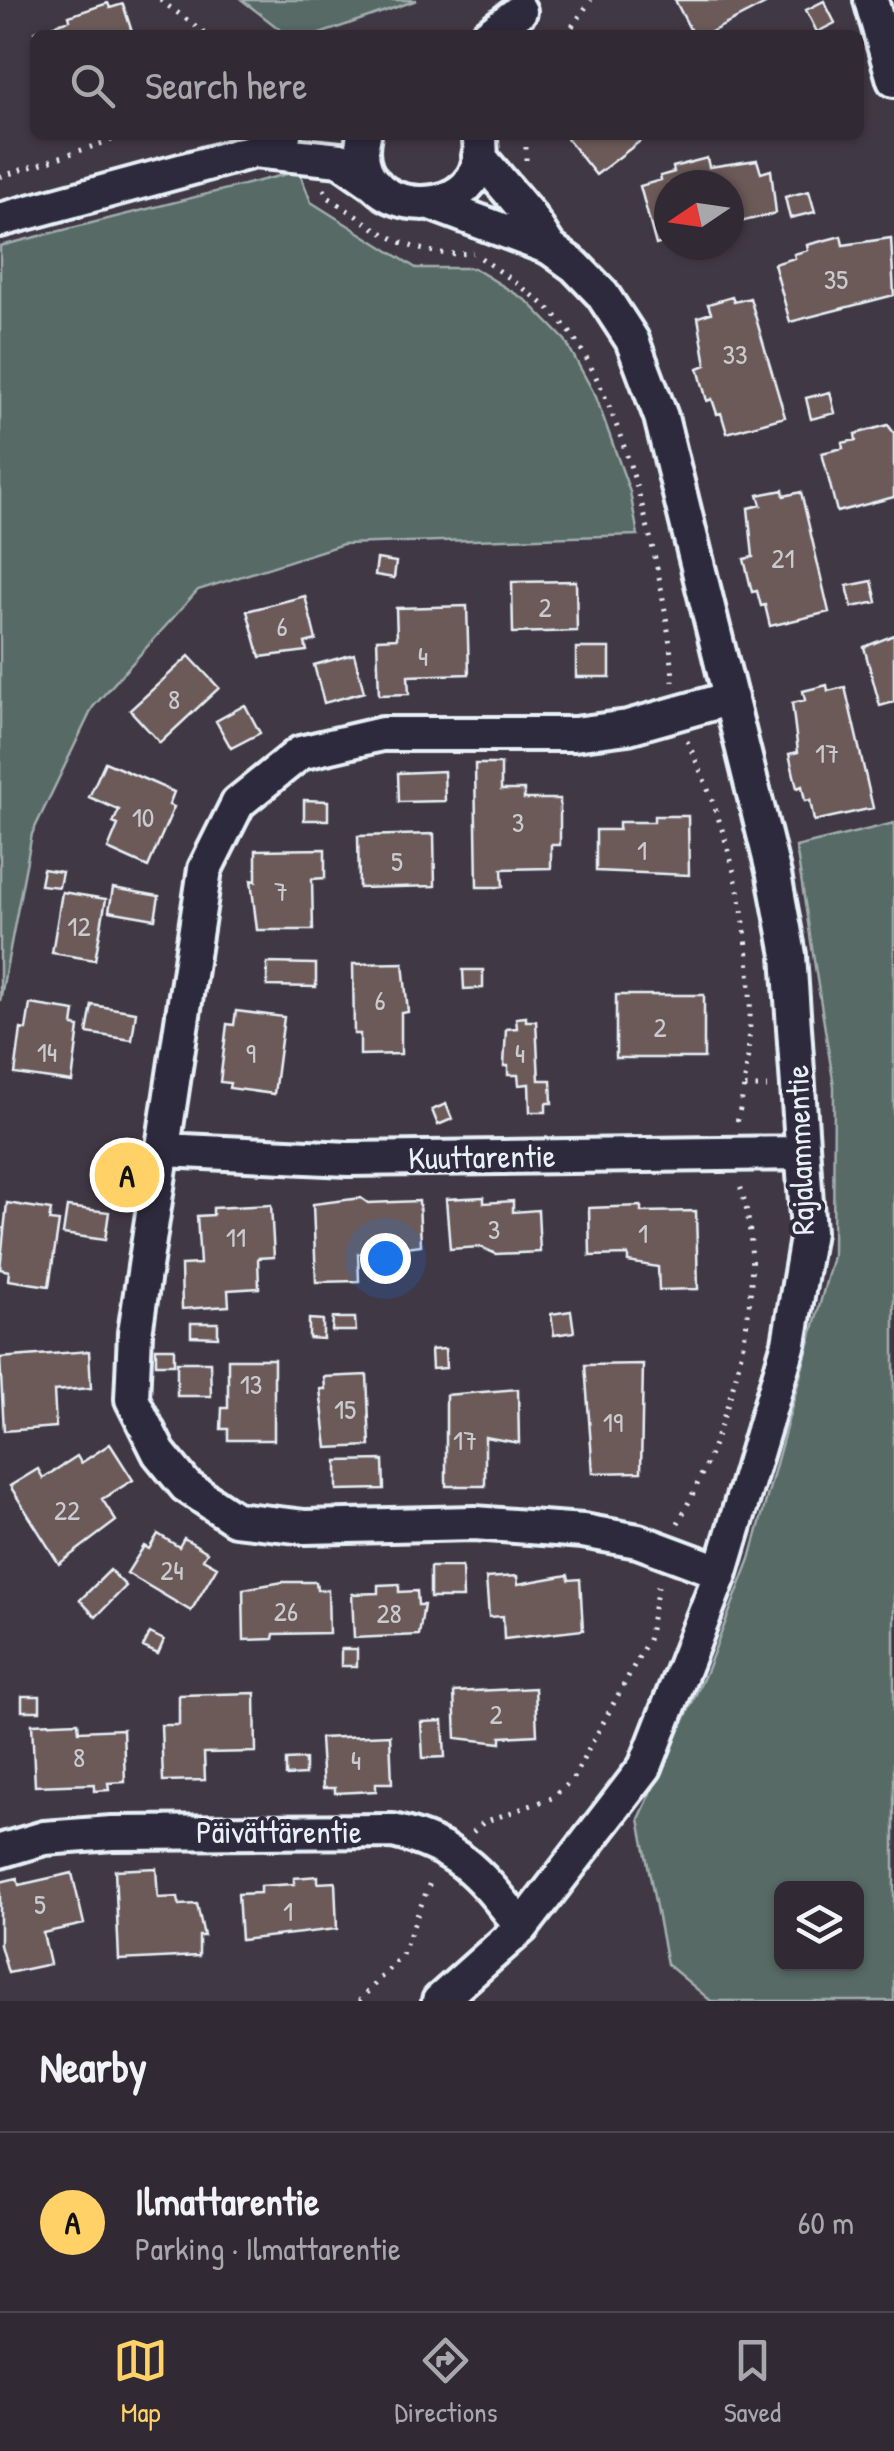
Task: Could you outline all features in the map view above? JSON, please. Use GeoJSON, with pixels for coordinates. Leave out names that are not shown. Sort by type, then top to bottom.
{"type":"FeatureCollection","features":[{"type":"Feature","properties":{"kind":"street"},"geometry":{"type":"LineString","coordinates":[[870,0],[894,80]]}},
{"type":"Feature","properties":{"kind":"street"},"geometry":{"type":"LineString","coordinates":[[496,30],[520,15]]}},
{"type":"Feature","properties":{"kind":"street"},"geometry":{"type":"LineString","coordinates":[[0,220],[254,152],[275,140]]}},
{"type":"Feature","properties":{"kind":"street"},"geometry":{"type":"LineString","coordinates":[[364,140],[365,164],[376,185]]}},
{"type":"Feature","properties":{"kind":"street"},"geometry":{"type":"LineString","coordinates":[[432,204],[463,188],[480,142]]}},
{"type":"Feature","properties":{"kind":"street","name":"Rajalammentie"},"geometry":{"type":"LineString","coordinates":[[439,2001],[522,1927],[644,1767],[721,1572],[789,1343],[808,1232],[789,956],[662,417],[632,340],[602,294],[550,248],[480,142]]}},
{"type":"Feature","properties":{"kind":"street","name":"Rajalammentie"},"geometry":{"type":"LineString","coordinates":[[254,152],[340,160],[409,204],[432,204],[550,248]]}},
{"type":"Feature","properties":{"kind":"street"},"geometry":{"type":"LineString","coordinates":[[721,1572],[638,1541],[583,1531],[474,1523],[306,1527],[236,1519],[186,1486],[159,1453],[132,1398],[135,1333],[205,869],[238,802],[300,753],[382,734],[574,734],[628,726],[730,698]]}},
{"type":"Feature","properties":{"kind":"street","name":"Kuuttarentie"},"geometry":{"type":"LineString","coordinates":[[163,1150],[348,1159],[801,1153]]}},
{"type":"Feature","properties":{"kind":"street","name":"Päivättärentie"},"geometry":{"type":"LineString","coordinates":[[0,1851],[44,1838],[112,1833],[393,1832],[436,1841],[454,1853],[522,1927]]}},
{"type":"Feature","properties":{"kind":"path"},"geometry":{"type":"LineString","coordinates":[[160,0],[201,30]]}},
{"type":"Feature","properties":{"kind":"path"},"geometry":{"type":"LineString","coordinates":[[570,30],[591,0]]}},
{"type":"Feature","properties":{"kind":"path"},"geometry":{"type":"LineString","coordinates":[[0,178],[112,140]]}},
{"type":"Feature","properties":{"kind":"green space"},"geometry":{"type":"Polygon","coordinates":[[[242,0],[417,0],[331,30],[281,30],[242,0]]]}},
{"type":"Feature","properties":{"kind":"green space"},"geometry":{"type":"Polygon","coordinates":[[[299,171],[311,202],[416,268],[474,268],[527,301],[565,340],[596,397],[630,492],[638,535],[343,544],[198,590],[93,707],[32,834],[0,1001],[0,246],[299,171]]]}},
{"type":"Feature","properties":{"kind":"green space"},"geometry":{"type":"Polygon","coordinates":[[[894,823],[894,2001],[711,2001],[667,1964],[639,1819],[706,1672],[750,1559],[833,1256],[834,1086],[796,847],[894,823]]]}},
{"type":"Feature","properties":{"kind":"building"},"geometry":{"type":"Polygon","coordinates":[[[675,0],[773,0],[715,30],[690,30],[675,0]]]}},
{"type":"Feature","properties":{"kind":"building"},"geometry":{"type":"Polygon","coordinates":[[[824,1],[835,23],[816,30],[806,10],[824,1]]]}},
{"type":"Feature","properties":{"kind":"building"},"geometry":{"type":"Polygon","coordinates":[[[108,3],[110,8],[123,4],[131,30],[38,30],[70,20],[69,16],[108,3]]]}},
{"type":"Feature","properties":{"kind":"building"},"geometry":{"type":"Polygon","coordinates":[[[568,140],[642,140],[596,175],[568,140]]]}},
{"type":"Feature","properties":{"kind":"building"},"geometry":{"type":"Polygon","coordinates":[[[707,158],[709,167],[757,160],[761,173],[771,170],[776,213],[744,221],[744,170],[673,167],[707,158]]]}},
{"type":"Feature","properties":{"kind":"building"},"geometry":{"type":"Polygon","coordinates":[[[654,182],[654,238],[640,186],[654,182]]]}},
{"type":"Feature","properties":{"kind":"building"},"geometry":{"type":"Polygon","coordinates":[[[809,191],[815,212],[790,218],[785,197],[809,191]]]}},
{"type":"Feature","properties":{"kind":"building"},"geometry":{"type":"Polygon","coordinates":[[[841,236],[843,245],[891,238],[894,295],[790,322],[774,264],[795,258],[794,254],[808,250],[807,245],[841,236]]]}},
{"type":"Feature","properties":{"kind":"building"},"geometry":{"type":"Polygon","coordinates":[[[732,297],[734,302],[750,298],[785,417],[727,433],[721,413],[717,414],[712,399],[707,401],[698,368],[706,365],[698,317],[711,313],[708,304],[732,297]]]}},
{"type":"Feature","properties":{"kind":"building"},"geometry":{"type":"Polygon","coordinates":[[[830,392],[835,413],[811,419],[806,398],[830,392]]]}},
{"type":"Feature","properties":{"kind":"building"},"geometry":{"type":"Polygon","coordinates":[[[888,425],[894,433],[894,497],[837,512],[822,453],[843,448],[842,443],[856,440],[855,434],[888,425]]]}},
{"type":"Feature","properties":{"kind":"building"},"geometry":{"type":"Polygon","coordinates":[[[783,490],[784,496],[801,492],[829,612],[770,626],[765,605],[761,606],[757,591],[752,592],[744,559],[753,557],[748,508],[761,505],[758,495],[783,490]]]}},
{"type":"Feature","properties":{"kind":"building"},"geometry":{"type":"Polygon","coordinates":[[[377,559],[396,562],[394,578],[375,575],[377,559]]]}},
{"type":"Feature","properties":{"kind":"building"},"geometry":{"type":"Polygon","coordinates":[[[576,581],[577,631],[513,633],[512,582],[576,581]]]}},
{"type":"Feature","properties":{"kind":"building"},"geometry":{"type":"Polygon","coordinates":[[[872,581],[877,602],[852,607],[847,586],[872,581]]]}},
{"type":"Feature","properties":{"kind":"building"},"geometry":{"type":"Polygon","coordinates":[[[305,596],[316,640],[305,643],[307,651],[260,657],[247,611],[305,596]]]}},
{"type":"Feature","properties":{"kind":"building"},"geometry":{"type":"Polygon","coordinates":[[[467,606],[469,674],[408,676],[409,694],[379,695],[377,639],[397,638],[396,608],[467,606]]]}},
{"type":"Feature","properties":{"kind":"building"},"geometry":{"type":"Polygon","coordinates":[[[894,635],[894,702],[880,706],[864,647],[894,635]]]}},
{"type":"Feature","properties":{"kind":"building"},"geometry":{"type":"Polygon","coordinates":[[[576,648],[610,648],[610,677],[576,677],[576,648]]]}},
{"type":"Feature","properties":{"kind":"building"},"geometry":{"type":"Polygon","coordinates":[[[354,654],[364,692],[324,703],[314,665],[354,654]]]}},
{"type":"Feature","properties":{"kind":"building"},"geometry":{"type":"Polygon","coordinates":[[[189,656],[219,688],[160,743],[130,710],[189,656]]]}},
{"type":"Feature","properties":{"kind":"building"},"geometry":{"type":"Polygon","coordinates":[[[827,685],[828,691],[845,687],[873,808],[814,821],[810,800],[805,801],[802,786],[797,788],[789,754],[798,752],[792,703],[805,700],[803,691],[827,685]]]}},
{"type":"Feature","properties":{"kind":"building"},"geometry":{"type":"Polygon","coordinates":[[[245,705],[260,733],[231,748],[216,721],[245,705]]]}},
{"type":"Feature","properties":{"kind":"building"},"geometry":{"type":"Polygon","coordinates":[[[105,762],[174,792],[169,805],[174,807],[148,867],[108,849],[118,825],[113,823],[119,810],[89,797],[105,762]]]}},
{"type":"Feature","properties":{"kind":"building"},"geometry":{"type":"Polygon","coordinates":[[[475,764],[501,764],[501,790],[524,790],[524,799],[560,799],[560,845],[551,845],[551,868],[502,869],[503,887],[477,887],[475,764]]]}},
{"type":"Feature","properties":{"kind":"building"},"geometry":{"type":"Polygon","coordinates":[[[444,771],[445,801],[399,802],[398,773],[444,771]]]}},
{"type":"Feature","properties":{"kind":"building"},"geometry":{"type":"Polygon","coordinates":[[[304,800],[328,801],[328,820],[304,820],[304,800]]]}},
{"type":"Feature","properties":{"kind":"building"},"geometry":{"type":"Polygon","coordinates":[[[654,816],[688,816],[689,875],[596,871],[596,830],[619,830],[619,822],[654,822],[654,816]]]}},
{"type":"Feature","properties":{"kind":"building"},"geometry":{"type":"Polygon","coordinates":[[[434,834],[435,886],[359,888],[358,836],[434,834]]]}},
{"type":"Feature","properties":{"kind":"building"},"geometry":{"type":"Polygon","coordinates":[[[325,849],[325,878],[312,879],[313,930],[257,930],[251,880],[256,881],[256,850],[325,849]]]}},
{"type":"Feature","properties":{"kind":"building"},"geometry":{"type":"Polygon","coordinates":[[[43,869],[62,872],[59,887],[40,885],[43,869]]]}},
{"type":"Feature","properties":{"kind":"building"},"geometry":{"type":"Polygon","coordinates":[[[113,888],[159,896],[155,919],[109,911],[113,888]]]}},
{"type":"Feature","properties":{"kind":"building"},"geometry":{"type":"Polygon","coordinates":[[[62,892],[106,899],[95,960],[52,953],[62,892]]]}},
{"type":"Feature","properties":{"kind":"building"},"geometry":{"type":"Polygon","coordinates":[[[267,963],[316,964],[316,987],[267,986],[267,963]]]}},
{"type":"Feature","properties":{"kind":"building"},"geometry":{"type":"Polygon","coordinates":[[[403,963],[408,1012],[401,1013],[401,1054],[360,1055],[360,1034],[354,1034],[353,964],[403,963]]]}},
{"type":"Feature","properties":{"kind":"building"},"geometry":{"type":"Polygon","coordinates":[[[463,970],[483,970],[483,988],[464,989],[463,970]]]}},
{"type":"Feature","properties":{"kind":"building"},"geometry":{"type":"Polygon","coordinates":[[[616,995],[704,995],[704,1058],[616,1058],[616,995]]]}},
{"type":"Feature","properties":{"kind":"building"},"geometry":{"type":"Polygon","coordinates":[[[30,1004],[75,1011],[73,1026],[79,1027],[72,1082],[15,1074],[21,1029],[26,1030],[30,1004]]]}},
{"type":"Feature","properties":{"kind":"building"},"geometry":{"type":"Polygon","coordinates":[[[92,1005],[136,1012],[132,1040],[87,1033],[92,1005]]]}},
{"type":"Feature","properties":{"kind":"building"},"geometry":{"type":"Polygon","coordinates":[[[236,1011],[284,1017],[274,1094],[229,1088],[230,1083],[220,1082],[227,1024],[234,1025],[236,1011]]]}},
{"type":"Feature","properties":{"kind":"building"},"geometry":{"type":"Polygon","coordinates":[[[526,1017],[526,1021],[536,1021],[539,1080],[551,1080],[552,1103],[546,1103],[546,1112],[530,1112],[529,1084],[519,1085],[518,1075],[508,1075],[508,1066],[504,1066],[506,1029],[517,1028],[516,1018],[526,1017]]]}},
{"type":"Feature","properties":{"kind":"building"},"geometry":{"type":"Polygon","coordinates":[[[446,1104],[452,1119],[438,1125],[432,1110],[446,1104]]]}},
{"type":"Feature","properties":{"kind":"building"},"geometry":{"type":"Polygon","coordinates":[[[484,1197],[484,1203],[513,1201],[513,1212],[538,1210],[540,1252],[496,1254],[481,1247],[450,1249],[446,1199],[484,1197]]]}},
{"type":"Feature","properties":{"kind":"building"},"geometry":{"type":"Polygon","coordinates":[[[361,1198],[368,1203],[419,1201],[421,1245],[358,1254],[359,1281],[316,1282],[313,1204],[361,1198]]]}},
{"type":"Feature","properties":{"kind":"building"},"geometry":{"type":"Polygon","coordinates":[[[7,1203],[51,1210],[49,1221],[59,1222],[49,1286],[8,1280],[9,1271],[0,1269],[7,1203]]]}},
{"type":"Feature","properties":{"kind":"building"},"geometry":{"type":"Polygon","coordinates":[[[271,1205],[274,1257],[258,1258],[259,1288],[228,1290],[229,1306],[182,1309],[181,1265],[200,1264],[197,1216],[213,1215],[213,1208],[271,1205]]]}},
{"type":"Feature","properties":{"kind":"building"},"geometry":{"type":"Polygon","coordinates":[[[641,1206],[641,1212],[696,1211],[698,1289],[659,1290],[658,1267],[628,1262],[628,1255],[590,1256],[589,1208],[641,1206]]]}},
{"type":"Feature","properties":{"kind":"building"},"geometry":{"type":"Polygon","coordinates":[[[67,1207],[109,1212],[105,1240],[63,1234],[67,1207]]]}},
{"type":"Feature","properties":{"kind":"building"},"geometry":{"type":"Polygon","coordinates":[[[571,1311],[574,1332],[554,1335],[551,1314],[571,1311]]]}},
{"type":"Feature","properties":{"kind":"building"},"geometry":{"type":"Polygon","coordinates":[[[333,1318],[355,1318],[356,1331],[332,1331],[333,1318]]]}},
{"type":"Feature","properties":{"kind":"building"},"geometry":{"type":"Polygon","coordinates":[[[309,1319],[323,1320],[323,1339],[309,1338],[309,1319]]]}},
{"type":"Feature","properties":{"kind":"building"},"geometry":{"type":"Polygon","coordinates":[[[191,1323],[218,1323],[218,1337],[191,1336],[191,1323]]]}},
{"type":"Feature","properties":{"kind":"building"},"geometry":{"type":"Polygon","coordinates":[[[156,1348],[174,1348],[174,1364],[156,1364],[156,1348]]]}},
{"type":"Feature","properties":{"kind":"building"},"geometry":{"type":"Polygon","coordinates":[[[445,1349],[446,1368],[432,1369],[431,1350],[445,1349]]]}},
{"type":"Feature","properties":{"kind":"building"},"geometry":{"type":"Polygon","coordinates":[[[89,1351],[91,1388],[54,1391],[56,1427],[4,1431],[0,1358],[89,1351]]]}},
{"type":"Feature","properties":{"kind":"building"},"geometry":{"type":"Polygon","coordinates":[[[228,1359],[274,1359],[274,1440],[228,1440],[228,1429],[221,1429],[222,1408],[228,1408],[228,1359]]]}},
{"type":"Feature","properties":{"kind":"building"},"geometry":{"type":"Polygon","coordinates":[[[177,1362],[210,1362],[211,1396],[177,1396],[177,1362]]]}},
{"type":"Feature","properties":{"kind":"building"},"geometry":{"type":"Polygon","coordinates":[[[643,1364],[641,1472],[593,1473],[585,1365],[643,1364]]]}},
{"type":"Feature","properties":{"kind":"building"},"geometry":{"type":"Polygon","coordinates":[[[367,1375],[370,1446],[327,1448],[320,1389],[325,1389],[324,1377],[367,1375]]]}},
{"type":"Feature","properties":{"kind":"building"},"geometry":{"type":"Polygon","coordinates":[[[518,1389],[519,1443],[485,1437],[485,1486],[446,1486],[446,1395],[518,1389]]]}},
{"type":"Feature","properties":{"kind":"building"},"geometry":{"type":"Polygon","coordinates":[[[110,1444],[133,1480],[102,1499],[116,1521],[59,1564],[10,1486],[38,1469],[43,1478],[77,1456],[81,1463],[110,1444]]]}},
{"type":"Feature","properties":{"kind":"building"},"geometry":{"type":"Polygon","coordinates":[[[383,1460],[384,1489],[337,1490],[337,1461],[383,1460]]]}},
{"type":"Feature","properties":{"kind":"building"},"geometry":{"type":"Polygon","coordinates":[[[158,1534],[179,1547],[184,1538],[207,1552],[203,1559],[217,1567],[191,1611],[127,1573],[144,1546],[149,1549],[158,1534]]]}},
{"type":"Feature","properties":{"kind":"building"},"geometry":{"type":"Polygon","coordinates":[[[430,1567],[462,1567],[463,1598],[430,1598],[430,1567]]]}},
{"type":"Feature","properties":{"kind":"building"},"geometry":{"type":"Polygon","coordinates":[[[110,1570],[126,1586],[96,1617],[80,1600],[110,1570]]]}},
{"type":"Feature","properties":{"kind":"building"},"geometry":{"type":"Polygon","coordinates":[[[568,1575],[569,1580],[580,1579],[583,1630],[504,1639],[503,1616],[489,1617],[486,1578],[517,1576],[518,1584],[568,1575]]]}},
{"type":"Feature","properties":{"kind":"building"},"geometry":{"type":"Polygon","coordinates":[[[283,1582],[316,1582],[317,1590],[328,1590],[329,1633],[274,1634],[273,1639],[244,1640],[243,1589],[283,1582]]]}},
{"type":"Feature","properties":{"kind":"building"},"geometry":{"type":"Polygon","coordinates":[[[399,1584],[399,1592],[417,1591],[418,1605],[424,1605],[419,1635],[354,1638],[352,1594],[378,1593],[378,1585],[399,1584]]]}},
{"type":"Feature","properties":{"kind":"building"},"geometry":{"type":"Polygon","coordinates":[[[150,1633],[164,1640],[158,1654],[143,1647],[150,1633]]]}},
{"type":"Feature","properties":{"kind":"building"},"geometry":{"type":"Polygon","coordinates":[[[341,1649],[357,1649],[357,1666],[341,1666],[341,1649]]]}},
{"type":"Feature","properties":{"kind":"building"},"geometry":{"type":"Polygon","coordinates":[[[535,1688],[537,1735],[501,1737],[501,1743],[456,1738],[454,1692],[535,1688]]]}},
{"type":"Feature","properties":{"kind":"building"},"geometry":{"type":"Polygon","coordinates":[[[255,1693],[256,1752],[204,1753],[205,1780],[163,1781],[161,1725],[179,1725],[179,1695],[255,1693]]]}},
{"type":"Feature","properties":{"kind":"building"},"geometry":{"type":"Polygon","coordinates":[[[22,1696],[40,1696],[40,1711],[22,1711],[22,1696]]]}},
{"type":"Feature","properties":{"kind":"building"},"geometry":{"type":"Polygon","coordinates":[[[443,1721],[445,1757],[423,1758],[421,1722],[443,1721]]]}},
{"type":"Feature","properties":{"kind":"building"},"geometry":{"type":"Polygon","coordinates":[[[78,1722],[79,1731],[123,1729],[125,1782],[108,1783],[109,1790],[94,1791],[94,1784],[35,1786],[32,1724],[78,1722]]]}},
{"type":"Feature","properties":{"kind":"building"},"geometry":{"type":"Polygon","coordinates":[[[390,1735],[392,1783],[376,1783],[376,1791],[335,1793],[335,1788],[323,1788],[320,1738],[390,1735]]]}},
{"type":"Feature","properties":{"kind":"building"},"geometry":{"type":"Polygon","coordinates":[[[305,1759],[305,1775],[286,1776],[286,1760],[305,1759]]]}},
{"type":"Feature","properties":{"kind":"building"},"geometry":{"type":"Polygon","coordinates":[[[156,1868],[158,1898],[178,1897],[179,1905],[197,1904],[204,1936],[199,1936],[199,1956],[119,1960],[115,1870],[156,1868]]]}},
{"type":"Feature","properties":{"kind":"building"},"geometry":{"type":"Polygon","coordinates":[[[72,1873],[84,1924],[43,1933],[50,1964],[8,1973],[0,1945],[0,1882],[17,1878],[19,1885],[72,1873]]]}},
{"type":"Feature","properties":{"kind":"building"},"geometry":{"type":"Polygon","coordinates":[[[318,1876],[318,1883],[335,1882],[337,1929],[241,1940],[238,1894],[260,1893],[260,1886],[294,1884],[294,1878],[318,1876]]]}},
{"type":"Feature","properties":{"kind":"place","name":"Ilmattarentie"},"geometry":{"type":"Point","coordinates":[127,1175]}}]}
